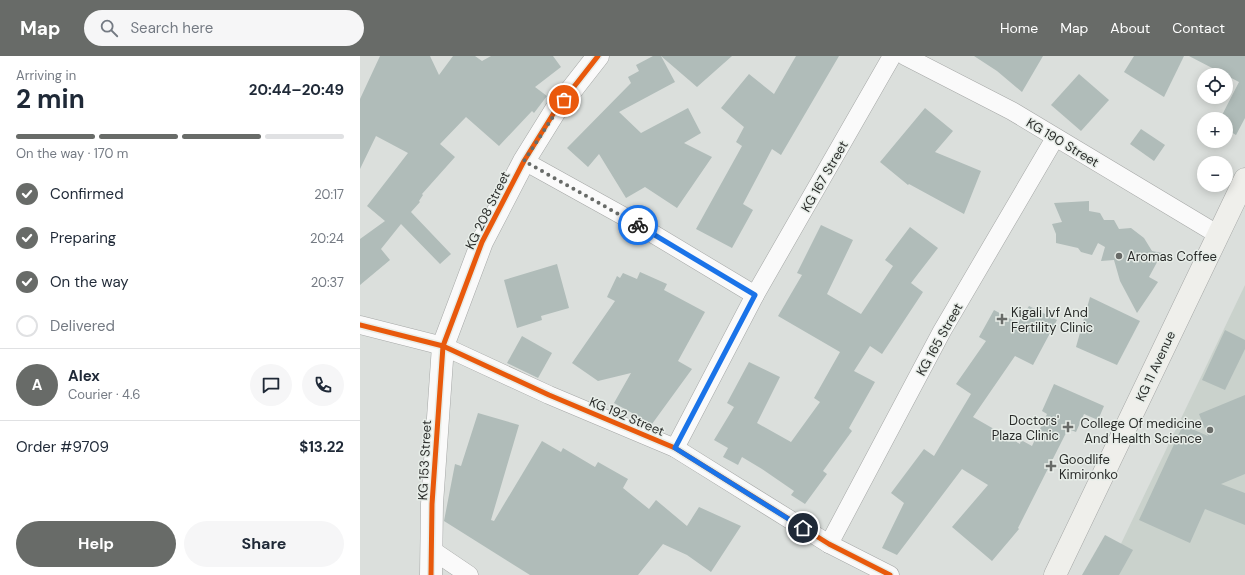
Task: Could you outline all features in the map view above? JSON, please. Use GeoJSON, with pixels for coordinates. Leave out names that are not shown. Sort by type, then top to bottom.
{"type":"FeatureCollection","features":[{"type":"Feature","properties":{"kind":"main road","name":"KG 11 Avenue"},"geometry":{"type":"LineString","coordinates":[[1054,575],[1087,510],[1217,234],[1245,179]]}},
{"type":"Feature","properties":{"kind":"street","name":"KG 208 Street"},"geometry":{"type":"LineString","coordinates":[[443,346],[482,242],[524,161],[556,111],[598,56]]}},
{"type":"Feature","properties":{"kind":"street","name":"KG 167 Street"},"geometry":{"type":"LineString","coordinates":[[675,448],[755,295],[892,56]]}},
{"type":"Feature","properties":{"kind":"street","name":"KG 190 Street"},"geometry":{"type":"LineString","coordinates":[[905,56],[1012,111],[1217,234]]}},
{"type":"Feature","properties":{"kind":"street","name":"KG 165 Street"},"geometry":{"type":"LineString","coordinates":[[829,544],[942,331],[1055,138]]}},
{"type":"Feature","properties":{"kind":"street"},"geometry":{"type":"LineString","coordinates":[[524,161],[625,217],[755,295]]}},
{"type":"Feature","properties":{"kind":"street","name":"KG 192 Street"},"geometry":{"type":"LineString","coordinates":[[360,325],[443,346],[556,398],[675,448],[829,544],[890,575]]}},
{"type":"Feature","properties":{"kind":"street","name":"KG 153 Street"},"geometry":{"type":"LineString","coordinates":[[431,575],[433,496],[443,346]]}},
{"type":"Feature","properties":{"kind":"street"},"geometry":{"type":"LineString","coordinates":[[432,550],[469,575]]}},
{"type":"Feature","properties":{"kind":"shaded area","name":"College Of medicine And Health Science"},"geometry":{"type":"Polygon","coordinates":[[[1245,285],[1245,575],[1106,575],[1245,285]]]}},
{"type":"Feature","properties":{"kind":"building"},"geometry":{"type":"Polygon","coordinates":[[[380,56],[430,56],[439,75],[453,56],[475,56],[482,61],[491,56],[553,56],[561,67],[535,87],[547,96],[534,113],[532,111],[499,146],[466,117],[440,144],[455,157],[422,194],[423,195],[419,201],[420,202],[411,212],[451,254],[440,264],[401,224],[381,249],[390,260],[360,285],[360,239],[385,221],[367,206],[408,153],[376,136],[360,169],[360,99],[380,56]]]}},
{"type":"Feature","properties":{"kind":"building"},"geometry":{"type":"Polygon","coordinates":[[[653,56],[661,56],[675,82],[619,112],[641,133],[688,108],[701,133],[684,143],[712,157],[677,208],[645,187],[626,198],[599,154],[588,167],[567,148],[631,83],[628,77],[639,71],[636,65],[653,56]]]}},
{"type":"Feature","properties":{"kind":"building"},"geometry":{"type":"Polygon","coordinates":[[[661,56],[732,56],[697,87],[661,56]]]}},
{"type":"Feature","properties":{"kind":"building"},"geometry":{"type":"Polygon","coordinates":[[[796,56],[839,56],[781,155],[772,149],[743,204],[753,210],[732,248],[696,229],[742,146],[736,142],[744,127],[721,108],[749,74],[774,94],[796,56]]]}},
{"type":"Feature","properties":{"kind":"building"},"geometry":{"type":"Polygon","coordinates":[[[974,56],[1043,56],[1022,92],[997,71],[974,56]]]}},
{"type":"Feature","properties":{"kind":"building"},"geometry":{"type":"Polygon","coordinates":[[[1134,56],[1184,56],[1164,97],[1124,72],[1134,56]]]}},
{"type":"Feature","properties":{"kind":"building"},"geometry":{"type":"Polygon","coordinates":[[[1189,56],[1245,56],[1245,118],[1236,135],[1233,133],[1233,112],[1224,112],[1228,104],[1233,104],[1233,94],[1239,82],[1233,79],[1233,68],[1212,68],[1189,56]]]}},
{"type":"Feature","properties":{"kind":"building"},"geometry":{"type":"Polygon","coordinates":[[[1079,74],[1109,100],[1081,131],[1051,105],[1079,74]]]}},
{"type":"Feature","properties":{"kind":"building"},"geometry":{"type":"Polygon","coordinates":[[[925,108],[953,131],[935,152],[981,171],[964,214],[909,184],[908,185],[880,162],[925,108]]]}},
{"type":"Feature","properties":{"kind":"building"},"geometry":{"type":"Polygon","coordinates":[[[1141,129],[1165,145],[1154,161],[1130,144],[1141,129]]]}},
{"type":"Feature","properties":{"kind":"building"},"geometry":{"type":"Polygon","coordinates":[[[1089,201],[1089,211],[1100,213],[1104,220],[1114,220],[1119,229],[1131,228],[1144,238],[1152,251],[1162,253],[1149,277],[1158,282],[1137,313],[1120,281],[1114,260],[1101,261],[1105,247],[1098,243],[1092,255],[1081,252],[1078,248],[1056,243],[1056,234],[1052,224],[1062,222],[1054,203],[1089,201]]]}},
{"type":"Feature","properties":{"kind":"building"},"geometry":{"type":"Polygon","coordinates":[[[821,225],[853,240],[827,294],[861,314],[893,266],[885,260],[910,227],[938,248],[911,283],[923,292],[882,354],[870,346],[854,371],[875,382],[849,428],[852,431],[823,471],[827,474],[805,504],[791,495],[794,491],[742,457],[738,465],[723,457],[728,448],[714,440],[734,407],[727,403],[749,362],[780,377],[757,423],[791,442],[820,402],[814,398],[840,352],[778,316],[802,275],[797,273],[821,225]]]}},
{"type":"Feature","properties":{"kind":"building"},"geometry":{"type":"Polygon","coordinates":[[[557,264],[569,308],[541,316],[542,320],[517,328],[504,280],[557,264]]]}},
{"type":"Feature","properties":{"kind":"building"},"geometry":{"type":"Polygon","coordinates":[[[640,272],[667,284],[664,290],[705,312],[678,361],[692,369],[652,424],[614,403],[631,373],[598,381],[572,363],[615,301],[607,297],[617,276],[620,278],[623,273],[637,279],[640,272]]]}},
{"type":"Feature","properties":{"kind":"building"},"geometry":{"type":"Polygon","coordinates":[[[1090,297],[1140,321],[1117,365],[1076,347],[1090,297]]]}},
{"type":"Feature","properties":{"kind":"building"},"geometry":{"type":"Polygon","coordinates":[[[1029,306],[1057,320],[1033,365],[1015,356],[973,417],[1020,444],[1021,440],[1032,446],[1047,414],[1042,411],[1054,384],[1104,406],[1098,420],[1084,414],[1076,432],[1068,429],[1018,528],[1019,529],[992,561],[952,527],[988,485],[962,469],[897,555],[882,548],[904,503],[891,493],[924,449],[934,456],[971,394],[956,384],[986,341],[979,337],[994,310],[1018,323],[1029,306]]]}},
{"type":"Feature","properties":{"kind":"building"},"geometry":{"type":"Polygon","coordinates":[[[1225,330],[1245,340],[1245,349],[1225,390],[1202,380],[1225,330]]]}},
{"type":"Feature","properties":{"kind":"building"},"geometry":{"type":"Polygon","coordinates":[[[522,336],[552,353],[538,378],[507,363],[522,336]]]}},
{"type":"Feature","properties":{"kind":"building"},"geometry":{"type":"Polygon","coordinates":[[[1245,395],[1245,474],[1221,484],[1245,493],[1245,525],[1205,509],[1190,543],[1139,520],[1183,425],[1208,436],[1199,414],[1245,395]]]}},
{"type":"Feature","properties":{"kind":"building"},"geometry":{"type":"Polygon","coordinates":[[[478,413],[519,425],[491,520],[494,521],[542,441],[561,452],[563,448],[595,467],[598,462],[628,479],[623,488],[649,509],[656,500],[687,526],[699,507],[741,526],[711,572],[687,555],[663,544],[638,575],[530,575],[444,521],[455,464],[461,466],[478,413]]]}},
{"type":"Feature","properties":{"kind":"building"},"geometry":{"type":"Polygon","coordinates":[[[1105,535],[1133,550],[1119,575],[1082,575],[1105,535]]]}},
{"type":"Feature","properties":{"kind":"cycle path"},"geometry":{"type":"LineString","coordinates":[[431,575],[432,504],[443,346],[482,242],[524,161],[555,111],[598,56]]}},
{"type":"Feature","properties":{"kind":"cycle path"},"geometry":{"type":"LineString","coordinates":[[360,325],[443,346],[549,395],[675,448],[829,544],[890,575]]}},
{"type":"Feature","properties":{"kind":"way so far"},"geometry":{"type":"LineString","coordinates":[[564,100],[524,161],[638,225]]}},
{"type":"Feature","properties":{"kind":"place","name":"Aromas Coffee"},"geometry":{"type":"Point","coordinates":[1119,256]}},
{"type":"Feature","properties":{"kind":"place","name":"Kigali Ivf And Fertility Clinic"},"geometry":{"type":"Point","coordinates":[1002,319]}},
{"type":"Feature","properties":{"kind":"place","name":"Doctors' Plaza Clinic"},"geometry":{"type":"Point","coordinates":[1068,427]}},
{"type":"Feature","properties":{"kind":"place","name":"College Of medicine And Health Science"},"geometry":{"type":"Point","coordinates":[1210,430]}},
{"type":"Feature","properties":{"kind":"place","name":"Goodlife Kimironko"},"geometry":{"type":"Point","coordinates":[1051,466]}},
{"type":"Feature","properties":{"kind":"route"},"geometry":{"type":"LineString","coordinates":[[638,225],[755,295],[675,448],[803,528]]}}]}
